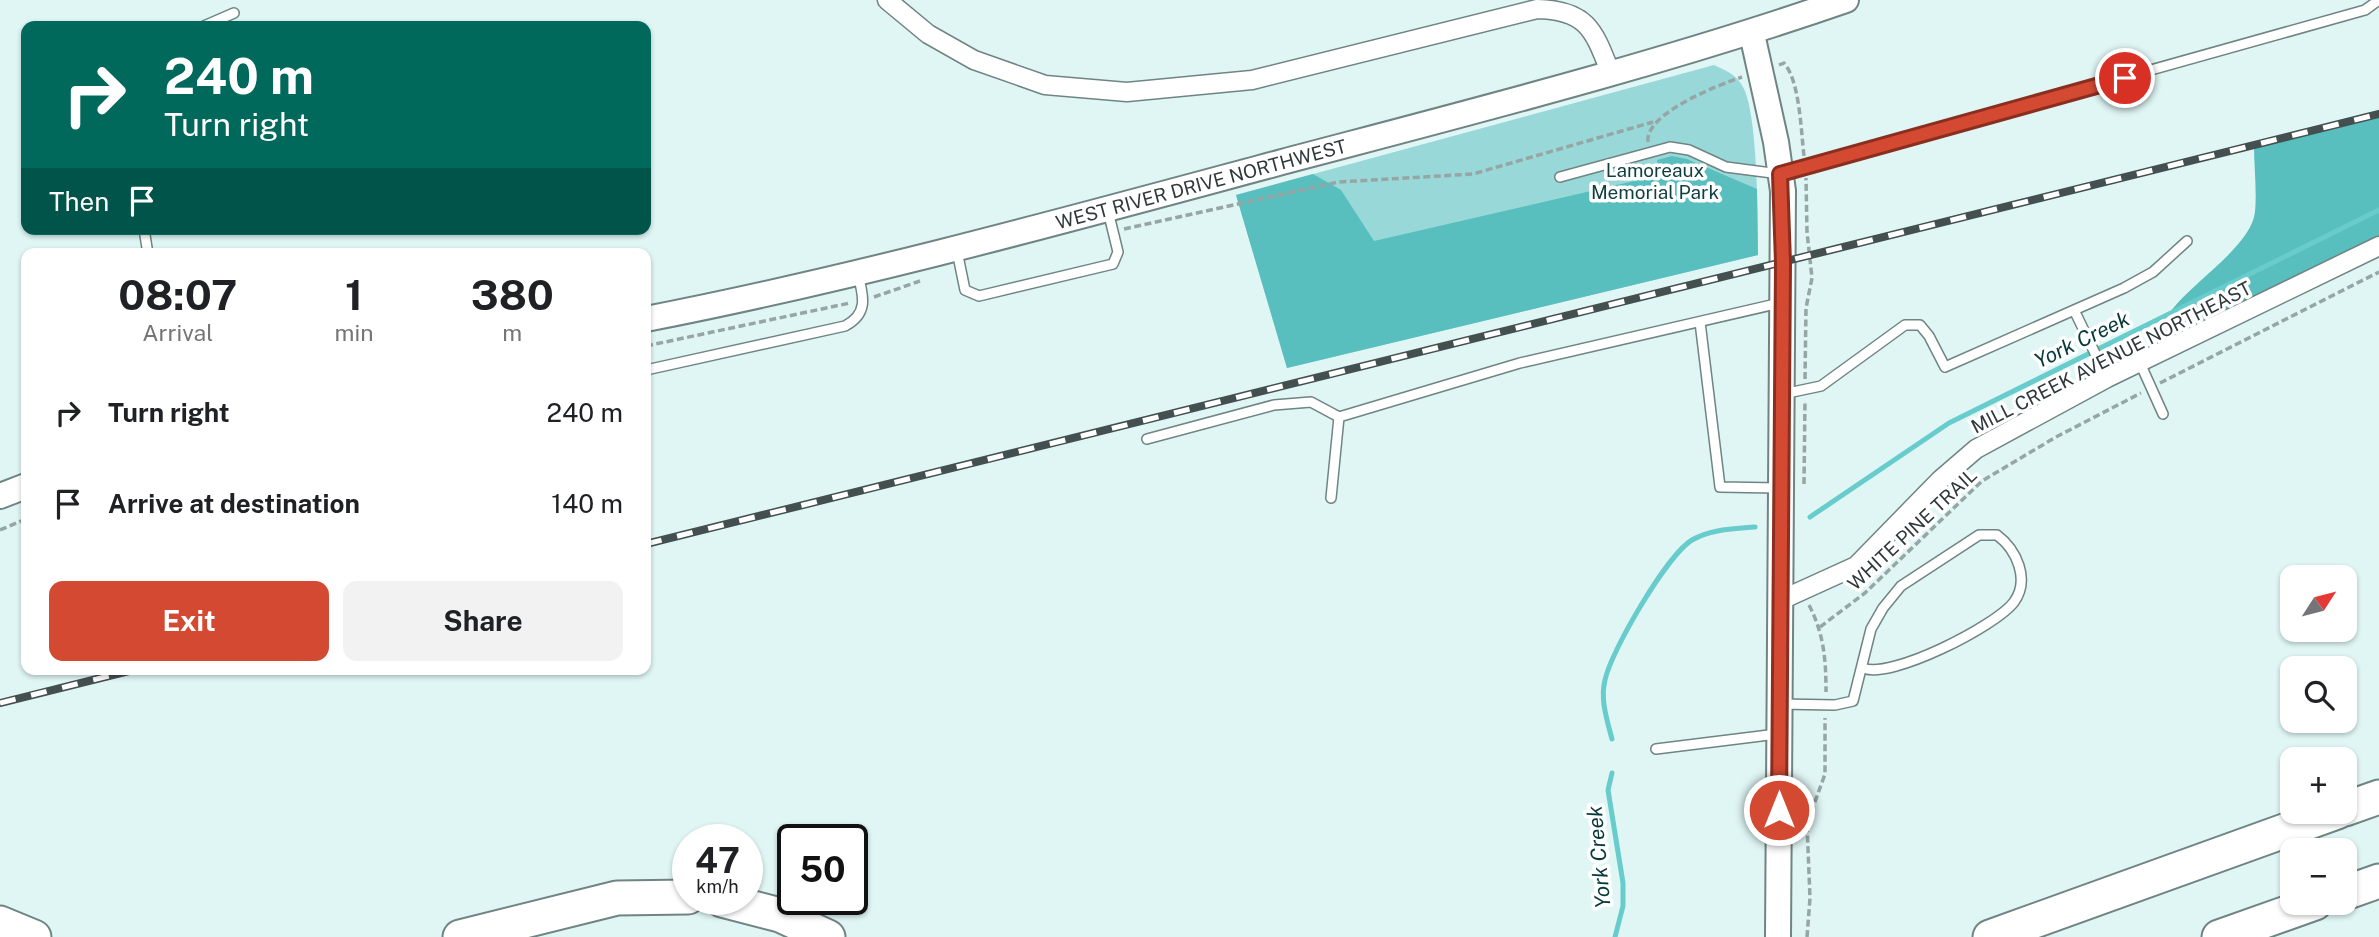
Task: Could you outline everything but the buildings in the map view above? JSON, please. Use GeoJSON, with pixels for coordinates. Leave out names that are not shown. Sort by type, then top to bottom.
{"type":"FeatureCollection","features":[{"type":"Feature","properties":{"kind":"highway"},"geometry":{"type":"LineString","coordinates":[[2357,805],[2379,797]]}},
{"type":"Feature","properties":{"kind":"highway"},"geometry":{"type":"LineString","coordinates":[[1990,937],[2304,824]]}},
{"type":"Feature","properties":{"kind":"highway"},"geometry":{"type":"LineString","coordinates":[[2357,889],[2379,881]]}},
{"type":"Feature","properties":{"kind":"highway"},"geometry":{"type":"LineString","coordinates":[[460,937],[617,898],[672,897]]}},
{"type":"Feature","properties":{"kind":"highway"},"geometry":{"type":"LineString","coordinates":[[763,911],[780,915],[828,937]]}},
{"type":"Feature","properties":{"kind":"highway"},"geometry":{"type":"LineString","coordinates":[[2219,937],[2281,915]]}},
{"type":"Feature","properties":{"kind":"highway"},"geometry":{"type":"LineString","coordinates":[[0,923],[34,937]]}},
{"type":"Feature","properties":{"kind":"main road","name":"WEST RIVER DRIVE NORTHWEST"},"geometry":{"type":"LineString","coordinates":[[651,318],[858,275],[957,249],[1111,220],[1752,33],[1846,0]]}},
{"type":"Feature","properties":{"kind":"main road"},"geometry":{"type":"LineString","coordinates":[[1752,33],[1780,174],[1782,302],[1779,937]]}},
{"type":"Feature","properties":{"kind":"main road"},"geometry":{"type":"LineString","coordinates":[[0,496],[21,488]]}},
{"type":"Feature","properties":{"kind":"street"},"geometry":{"type":"LineString","coordinates":[[887,0],[928,34],[974,60],[1045,85],[1127,93],[1252,80],[1537,9],[1560,10],[1580,17],[1599,42],[1611,74]]}},
{"type":"Feature","properties":{"kind":"street","name":"MILL CREEK AVENUE NORTHEAST"},"geometry":{"type":"LineString","coordinates":[[1779,601],[1856,566],[1940,480],[1976,449],[2106,378],[2379,246]]}},
{"type":"Feature","properties":{"kind":"lane"},"geometry":{"type":"LineString","coordinates":[[1560,177],[1670,147],[1689,150],[1726,167],[1780,174],[2365,10],[2379,0]]}},
{"type":"Feature","properties":{"kind":"lane"},"geometry":{"type":"LineString","coordinates":[[216,21],[234,13]]}},
{"type":"Feature","properties":{"kind":"lane"},"geometry":{"type":"LineString","coordinates":[[957,249],[965,290],[979,296],[1113,264],[1118,252],[1111,220]]}},
{"type":"Feature","properties":{"kind":"lane"},"geometry":{"type":"LineString","coordinates":[[1781,394],[1821,386],[1905,325],[1920,326],[1930,336],[1945,367],[2075,312],[2153,272],[2187,241]]}},
{"type":"Feature","properties":{"kind":"lane"},"geometry":{"type":"LineString","coordinates":[[651,369],[845,326],[858,317],[864,300],[858,275]]}},
{"type":"Feature","properties":{"kind":"lane"},"geometry":{"type":"LineString","coordinates":[[1147,439],[1274,405],[1311,402],[1339,417],[1520,363],[1782,302]]}},
{"type":"Feature","properties":{"kind":"lane"},"geometry":{"type":"LineString","coordinates":[[2075,312],[2106,378]]}},
{"type":"Feature","properties":{"kind":"lane"},"geometry":{"type":"LineString","coordinates":[[1700,322],[1720,487],[1780,488]]}},
{"type":"Feature","properties":{"kind":"lane"},"geometry":{"type":"LineString","coordinates":[[2140,363],[2163,414]]}},
{"type":"Feature","properties":{"kind":"lane"},"geometry":{"type":"LineString","coordinates":[[1331,498],[1339,417]]}},
{"type":"Feature","properties":{"kind":"lane"},"geometry":{"type":"LineString","coordinates":[[1779,704],[1825,705],[1853,701],[1871,629],[1883,608],[1901,586],[1979,535],[1997,535],[2013,550],[2018,557],[2020,583],[2012,604],[1966,636],[1881,672],[1863,668]]}},
{"type":"Feature","properties":{"kind":"lane"},"geometry":{"type":"LineString","coordinates":[[1656,749],[1779,734]]}},
{"type":"Feature","properties":{"kind":"path"},"geometry":{"type":"LineString","coordinates":[[1111,220],[1338,182],[1473,174],[1655,121]]}},
{"type":"Feature","properties":{"kind":"path","name":"WHITE PINE TRAIL"},"geometry":{"type":"LineString","coordinates":[[1807,937],[1810,898],[1807,824],[1825,774],[1826,660],[1820,626],[1865,593],[1982,481],[2056,437],[2379,272]]}},
{"type":"Feature","properties":{"kind":"path"},"geometry":{"type":"LineString","coordinates":[[651,345],[864,300],[924,279]]}},
{"type":"Feature","properties":{"kind":"path"},"geometry":{"type":"LineString","coordinates":[[0,530],[21,521]]}},
{"type":"Feature","properties":{"kind":"green space","name":"Lamoreaux Memorial Park"},"geometry":{"type":"Polygon","coordinates":[[[1714,65],[1737,79],[1748,101],[1756,168],[1758,255],[1287,368],[1236,195],[1714,65]]]}},
{"type":"Feature","properties":{"kind":"green space"},"geometry":{"type":"Polygon","coordinates":[[[2379,114],[2379,246],[2175,346],[2168,315],[2190,290],[2232,252],[2251,225],[2256,204],[2254,146],[2379,114]]]}},
{"type":"Feature","properties":{"kind":"green space","name":"Lamoreaux Memorial Park"},"geometry":{"type":"Polygon","coordinates":[[[1672,156],[1687,159],[1757,189],[1758,255],[1287,368],[1236,195],[1313,174],[1341,190],[1374,241],[1660,175],[1657,160],[1672,156]]]}},
{"type":"Feature","properties":{"kind":"waterway","name":"York Creek"},"geometry":{"type":"LineString","coordinates":[[1810,517],[1949,423],[2379,210]]}},
{"type":"Feature","properties":{"kind":"waterway","name":"York Creek"},"geometry":{"type":"LineString","coordinates":[[1612,739],[1604,702],[1605,680],[1618,648],[1655,583],[1681,549],[1699,536],[1755,527]]}},
{"type":"Feature","properties":{"kind":"waterway","name":"York Creek"},"geometry":{"type":"LineString","coordinates":[[1612,773],[1608,790],[1623,883],[1623,906],[1615,937]]}},
{"type":"Feature","properties":{"kind":"railway"},"geometry":{"type":"LineString","coordinates":[[651,543],[2379,114]]}},
{"type":"Feature","properties":{"kind":"railway"},"geometry":{"type":"LineString","coordinates":[[0,703],[113,675]]}},
{"type":"Feature","properties":{"kind":"route"},"geometry":{"type":"LineString","coordinates":[[1779,810],[1783,263],[1783,191],[1780,174],[2125,78]]}}]}
